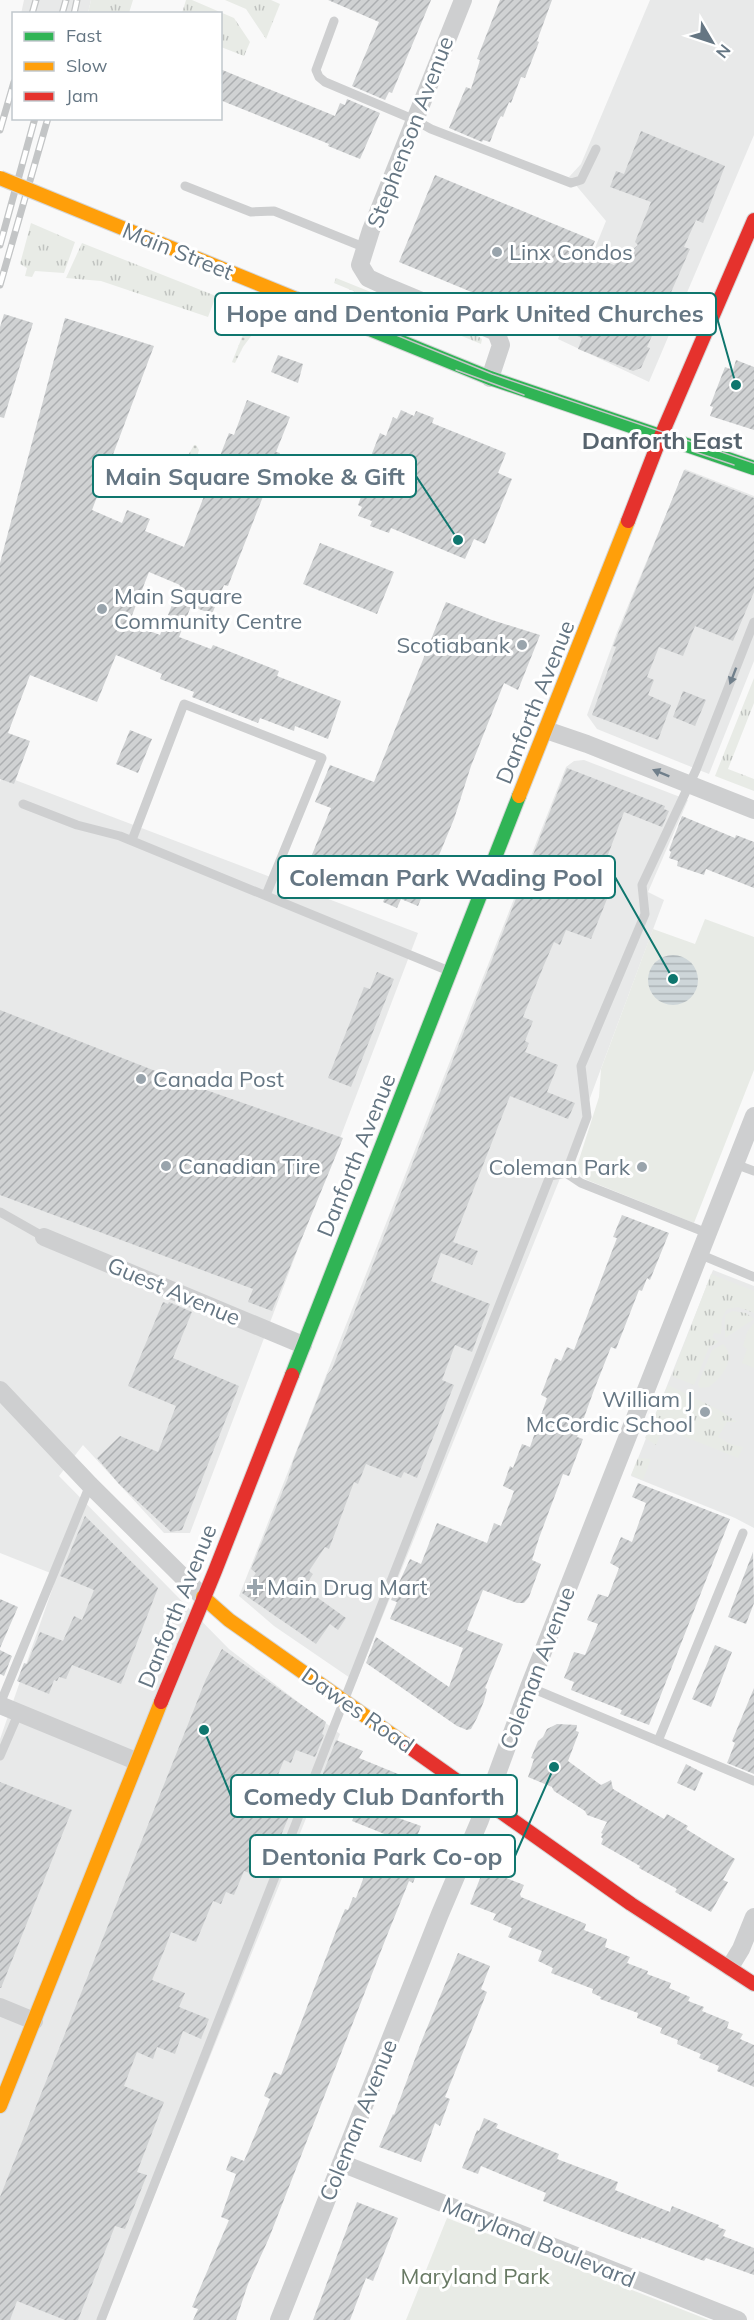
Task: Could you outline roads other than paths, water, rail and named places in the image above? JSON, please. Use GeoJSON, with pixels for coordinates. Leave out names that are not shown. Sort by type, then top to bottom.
{"type":"FeatureCollection","features":[{"type":"Feature","properties":{"kind":"main road","name":"Main Street"},"geometry":{"type":"LineString","coordinates":[[0,178],[490,378],[754,468]]}},
{"type":"Feature","properties":{"kind":"main road","name":"Danforth Avenue"},"geometry":{"type":"LineString","coordinates":[[0,2106],[136,1761],[204,1597],[661,436],[754,220]]}},
{"type":"Feature","properties":{"kind":"main road","name":"Dawes Road"},"geometry":{"type":"LineString","coordinates":[[204,1597],[229,1620],[631,1904],[754,1984]]}},
{"type":"Feature","properties":{"kind":"street","name":"Stephenson Avenue"},"geometry":{"type":"LineString","coordinates":[[363,257],[463,0]]}},
{"type":"Feature","properties":{"kind":"street"},"geometry":{"type":"LineString","coordinates":[[363,257],[368,278],[496,332],[501,345],[490,378]]}},
{"type":"Feature","properties":{"kind":"street"},"geometry":{"type":"LineString","coordinates":[[546,730],[578,740],[754,810]]}},
{"type":"Feature","properties":{"kind":"street","name":"Coleman Avenue"},"geometry":{"type":"LineString","coordinates":[[279,2320],[487,1801],[529,1687],[754,1116]]}},
{"type":"Feature","properties":{"kind":"street","name":"Guest Avenue"},"geometry":{"type":"LineString","coordinates":[[44,1237],[303,1345]]}},
{"type":"Feature","properties":{"kind":"street","name":"Dawes Road"},"geometry":{"type":"LineString","coordinates":[[0,1390],[90,1485],[204,1597]]}},
{"type":"Feature","properties":{"kind":"street"},"geometry":{"type":"LineString","coordinates":[[0,1705],[136,1761]]}},
{"type":"Feature","properties":{"kind":"street"},"geometry":{"type":"LineString","coordinates":[[730,1967],[741,1949],[754,1917]]}},
{"type":"Feature","properties":{"kind":"street"},"geometry":{"type":"LineString","coordinates":[[0,2007],[34,2021]]}},
{"type":"Feature","properties":{"kind":"street","name":"Maryland Boulevard"},"geometry":{"type":"LineString","coordinates":[[341,2163],[738,2320]]}},
{"type":"Feature","properties":{"kind":"lane"},"geometry":{"type":"LineString","coordinates":[[334,21],[316,70],[319,77],[431,129],[571,183],[581,180],[596,149]]}},
{"type":"Feature","properties":{"kind":"lane"},"geometry":{"type":"LineString","coordinates":[[185,186],[251,212],[274,211],[363,257]]}},
{"type":"Feature","properties":{"kind":"lane"},"geometry":{"type":"LineString","coordinates":[[566,1173],[587,1117],[581,1066],[645,914],[642,885],[689,784],[754,622]]}},
{"type":"Feature","properties":{"kind":"lane"},"geometry":{"type":"LineString","coordinates":[[132,840],[184,704],[322,758],[266,895]]}},
{"type":"Feature","properties":{"kind":"lane"},"geometry":{"type":"LineString","coordinates":[[23,804],[77,825],[132,840],[451,972]]}},
{"type":"Feature","properties":{"kind":"lane"},"geometry":{"type":"LineString","coordinates":[[735,1164],[754,1172]]}},
{"type":"Feature","properties":{"kind":"lane"},"geometry":{"type":"LineString","coordinates":[[100,2320],[550,1176],[566,1173],[580,1183],[707,1233]]}},
{"type":"Feature","properties":{"kind":"lane"},"geometry":{"type":"LineString","coordinates":[[0,1212],[44,1237]]}},
{"type":"Feature","properties":{"kind":"lane"},"geometry":{"type":"LineString","coordinates":[[699,1254],[754,1277]]}},
{"type":"Feature","properties":{"kind":"lane"},"geometry":{"type":"LineString","coordinates":[[0,1705],[90,1485]]}},
{"type":"Feature","properties":{"kind":"lane"},"geometry":{"type":"LineString","coordinates":[[658,1741],[743,1533]]}},
{"type":"Feature","properties":{"kind":"lane"},"geometry":{"type":"LineString","coordinates":[[529,1687],[754,1781]]}},
{"type":"Feature","properties":{"kind":"lane"},"geometry":{"type":"LineString","coordinates":[[0,1756],[19,1712]]}},
{"type":"Feature","properties":{"kind":"tram line"},"geometry":{"type":"LineString","coordinates":[[0,174],[492,374],[754,463]]}},
{"type":"Feature","properties":{"kind":"tram line"},"geometry":{"type":"LineString","coordinates":[[248,285],[315,312]]}},
{"type":"Feature","properties":{"kind":"tram line"},"geometry":{"type":"LineString","coordinates":[[456,370],[524,395]]}},
{"type":"Feature","properties":{"kind":"tram line"},"geometry":{"type":"LineString","coordinates":[[692,451],[734,465]]}},
{"type":"Feature","properties":{"kind":"railway"},"geometry":{"type":"LineString","coordinates":[[33,12],[36,0]]}},
{"type":"Feature","properties":{"kind":"railway"},"geometry":{"type":"LineString","coordinates":[[63,12],[66,0]]}},
{"type":"Feature","properties":{"kind":"railway"},"geometry":{"type":"LineString","coordinates":[[74,12],[77,0]]}},
{"type":"Feature","properties":{"kind":"railway"},"geometry":{"type":"LineString","coordinates":[[0,130],[12,89]]}},
{"type":"Feature","properties":{"kind":"railway"},"geometry":{"type":"LineString","coordinates":[[0,245],[34,120]]}},
{"type":"Feature","properties":{"kind":"railway"},"geometry":{"type":"LineString","coordinates":[[0,285],[47,120]]}},
{"type":"Feature","properties":{"kind":"place","name":"Linx Condos"},"geometry":{"type":"Point","coordinates":[497,252]}},
{"type":"Feature","properties":{"kind":"place","name":"Hope and Dentonia Park United Churches"},"geometry":{"type":"Point","coordinates":[736,385]}},
{"type":"Feature","properties":{"kind":"place","name":"Main Square Smoke & Gift"},"geometry":{"type":"Point","coordinates":[458,540]}},
{"type":"Feature","properties":{"kind":"place","name":"Main Square Community Centre"},"geometry":{"type":"Point","coordinates":[102,609]}},
{"type":"Feature","properties":{"kind":"place","name":"Scotiabank"},"geometry":{"type":"Point","coordinates":[522,645]}},
{"type":"Feature","properties":{"kind":"place","name":"Coleman Park Wading Pool"},"geometry":{"type":"Point","coordinates":[673,979]}},
{"type":"Feature","properties":{"kind":"place","name":"Canada Post"},"geometry":{"type":"Point","coordinates":[141,1079]}},
{"type":"Feature","properties":{"kind":"place","name":"Canadian Tire"},"geometry":{"type":"Point","coordinates":[166,1166]}},
{"type":"Feature","properties":{"kind":"place","name":"Coleman Park"},"geometry":{"type":"Point","coordinates":[642,1167]}},
{"type":"Feature","properties":{"kind":"place","name":"William J McCordic School"},"geometry":{"type":"Point","coordinates":[705,1412]}},
{"type":"Feature","properties":{"kind":"place","name":"Main Drug Mart"},"geometry":{"type":"Point","coordinates":[255,1587]}},
{"type":"Feature","properties":{"kind":"place","name":"Comedy Club Danforth"},"geometry":{"type":"Point","coordinates":[204,1730]}},
{"type":"Feature","properties":{"kind":"place","name":"Dentonia Park Co-op"},"geometry":{"type":"Point","coordinates":[554,1767]}},
{"type":"Feature","properties":{"kind":"district","name":"Danforth East"},"geometry":{"type":"Point","coordinates":[662,441]}},
{"type":"Feature","properties":{"kind":"park label","name":"Maryland Park"},"geometry":{"type":"Point","coordinates":[475,2276]}}]}
